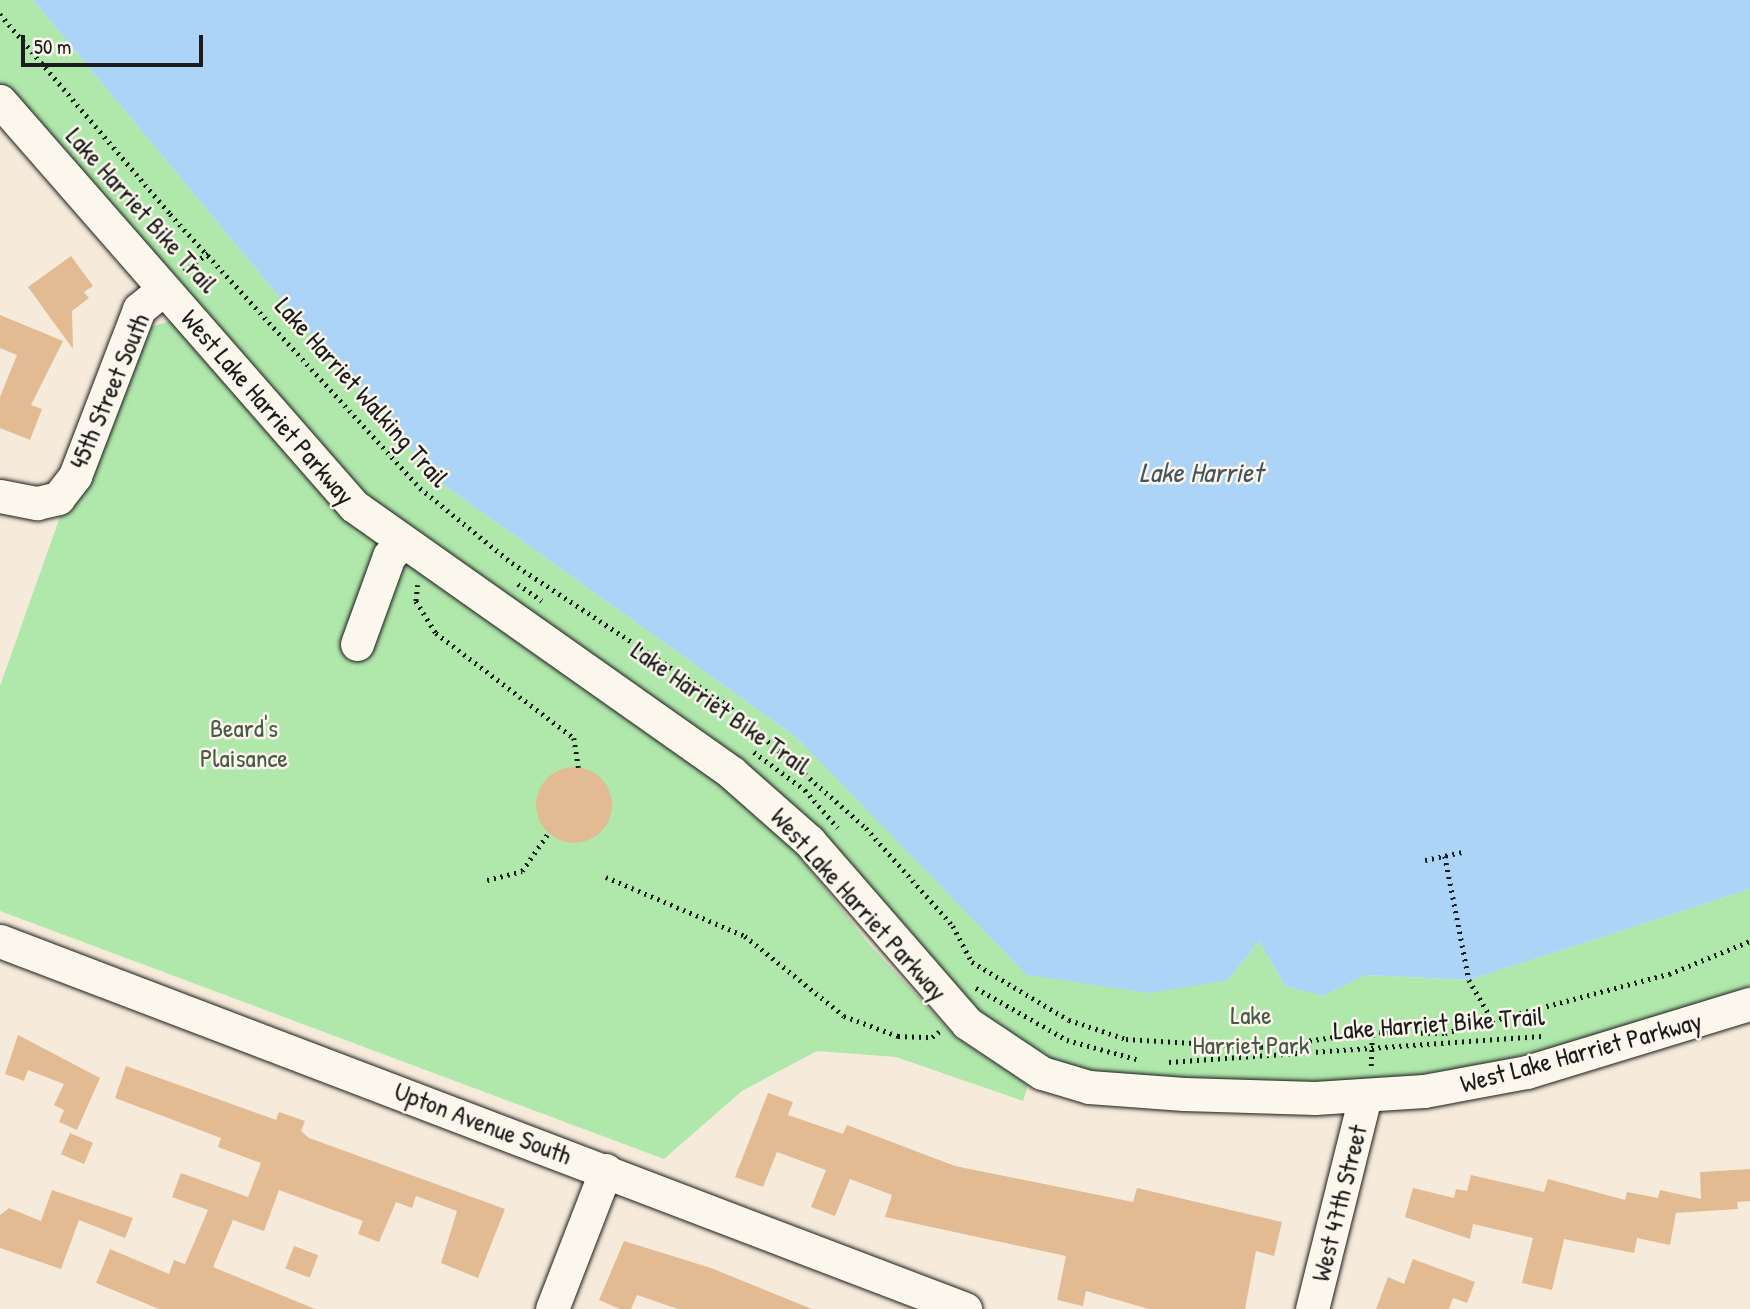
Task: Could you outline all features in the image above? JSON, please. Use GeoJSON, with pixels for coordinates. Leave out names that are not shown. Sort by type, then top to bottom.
{"type":"FeatureCollection","features":[{"type":"Feature","properties":{"kind":"street","name":"West Lake Harriet Parkway"},"geometry":{"type":"LineString","coordinates":[[0,102],[170,284],[300,452],[401,544],[732,773],[809,841],[961,1017],[1042,1073],[1089,1087],[1366,1096],[1480,1084],[1750,1004]]}},
{"type":"Feature","properties":{"kind":"street","name":"45th Street South"},"geometry":{"type":"LineString","coordinates":[[1,493],[37,503],[58,498],[75,476],[139,309],[170,284]]}},
{"type":"Feature","properties":{"kind":"street"},"geometry":{"type":"LineString","coordinates":[[357,644],[389,556],[401,544]]}},
{"type":"Feature","properties":{"kind":"street","name":"Upton Avenue South"},"geometry":{"type":"LineString","coordinates":[[0,941],[965,1309]]}},
{"type":"Feature","properties":{"kind":"street","name":"West 47th Street"},"geometry":{"type":"LineString","coordinates":[[1312,1309],[1366,1096]]}},
{"type":"Feature","properties":{"kind":"street"},"geometry":{"type":"LineString","coordinates":[[551,1309],[606,1170]]}},
{"type":"Feature","properties":{"kind":"path","name":"Lake Harriet Walking Trail"},"geometry":{"type":"LineString","coordinates":[[0,14],[208,253],[428,496],[512,563],[758,731],[866,828],[953,926],[972,961],[1069,1020],[1126,1039],[1261,1047],[1372,1032],[1445,1033],[1669,974],[1750,941]]}},
{"type":"Feature","properties":{"kind":"path"},"geometry":{"type":"LineString","coordinates":[[170,284],[208,253]]}},
{"type":"Feature","properties":{"kind":"path"},"geometry":{"type":"LineString","coordinates":[[417,574],[416,601],[436,633],[574,738],[579,768]]}},
{"type":"Feature","properties":{"kind":"path"},"geometry":{"type":"LineString","coordinates":[[504,577],[547,606]]}},
{"type":"Feature","properties":{"kind":"path","name":"Lake Harriet Bike Trail"},"geometry":{"type":"LineString","coordinates":[[751,750],[805,790],[841,832]]}},
{"type":"Feature","properties":{"kind":"path"},"geometry":{"type":"LineString","coordinates":[[487,880],[522,871],[547,835]]}},
{"type":"Feature","properties":{"kind":"path"},"geometry":{"type":"LineString","coordinates":[[1425,860],[1464,852]]}},
{"type":"Feature","properties":{"kind":"path"},"geometry":{"type":"LineString","coordinates":[[1445,856],[1469,980],[1493,1022]]}},
{"type":"Feature","properties":{"kind":"path"},"geometry":{"type":"LineString","coordinates":[[606,877],[745,936],[844,1016],[898,1036],[932,1037],[961,1017]]}},
{"type":"Feature","properties":{"kind":"path"},"geometry":{"type":"LineString","coordinates":[[972,985],[1067,1040],[1149,1061]]}},
{"type":"Feature","properties":{"kind":"path"},"geometry":{"type":"LineString","coordinates":[[1371,1046],[1372,1032]]}},
{"type":"Feature","properties":{"kind":"path","name":"Lake Harriet Bike Trail"},"geometry":{"type":"LineString","coordinates":[[1161,1063],[1371,1046],[1546,1036]]}},
{"type":"Feature","properties":{"kind":"green space","name":"Lake Harriet Park"},"geometry":{"type":"Polygon","coordinates":[[[0,0],[33,0],[301,323],[444,485],[796,737],[1027,974],[1228,980],[1259,941],[1285,986],[1323,996],[1366,975],[1469,980],[1750,889],[1750,986],[1563,1047],[1379,1085],[1089,1075],[1001,1049],[826,861],[420,557],[0,101],[0,0]]]}},
{"type":"Feature","properties":{"kind":"green space","name":"Beard's Plaisance"},"geometry":{"type":"Polygon","coordinates":[[[175,320],[294,458],[678,747],[796,851],[868,943],[956,1037],[1028,1085],[1023,1101],[896,1057],[817,1051],[742,1091],[664,1159],[0,911],[0,686],[61,514],[150,327],[175,320]]]}},
{"type":"Feature","properties":{"kind":"water","name":"Lake Harriet"},"geometry":{"type":"Polygon","coordinates":[[[33,0],[1750,0],[1750,889],[1469,980],[1366,975],[1323,996],[1285,986],[1259,941],[1228,980],[1150,993],[1027,975],[796,737],[444,485],[301,323],[33,0]]]}},
{"type":"Feature","properties":{"kind":"building"},"geometry":{"type":"Polygon","coordinates":[[[71,256],[93,286],[84,292],[89,298],[72,311],[73,349],[28,287],[71,256]]]}},
{"type":"Feature","properties":{"kind":"building"},"geometry":{"type":"Polygon","coordinates":[[[0,315],[63,341],[31,405],[42,409],[30,440],[0,428],[0,397],[17,355],[0,348],[0,315]]]}},
{"type":"Feature","properties":{"kind":"building"},"geometry":{"type":"Polygon","coordinates":[[[574,767],[589,770],[601,778],[609,790],[612,805],[609,820],[601,832],[589,840],[574,843],[559,840],[547,832],[539,820],[536,805],[539,790],[547,778],[559,770],[574,767]]]}},
{"type":"Feature","properties":{"kind":"building"},"geometry":{"type":"Polygon","coordinates":[[[18,1035],[100,1078],[77,1130],[59,1122],[64,1110],[54,1105],[64,1084],[28,1070],[24,1081],[5,1074],[18,1035]]]}},
{"type":"Feature","properties":{"kind":"building"},"geometry":{"type":"Polygon","coordinates":[[[126,1066],[276,1120],[279,1112],[305,1121],[301,1131],[309,1138],[505,1209],[478,1278],[441,1263],[457,1211],[416,1196],[412,1208],[396,1202],[379,1242],[358,1234],[363,1221],[279,1190],[264,1231],[233,1220],[213,1267],[315,1309],[159,1309],[96,1283],[110,1249],[169,1274],[174,1260],[185,1264],[208,1210],[172,1197],[181,1173],[248,1197],[261,1163],[218,1147],[221,1138],[115,1098],[126,1066]]]}},
{"type":"Feature","properties":{"kind":"building"},"geometry":{"type":"Polygon","coordinates":[[[768,1093],[793,1102],[788,1115],[843,1134],[847,1125],[955,1166],[1133,1202],[1137,1188],[1282,1222],[1274,1256],[1256,1251],[1245,1309],[1149,1309],[1086,1291],[1083,1306],[1057,1300],[1066,1256],[885,1217],[892,1195],[850,1179],[835,1216],[811,1207],[826,1170],[777,1152],[763,1187],[735,1177],[768,1093]]]}},
{"type":"Feature","properties":{"kind":"building"},"geometry":{"type":"Polygon","coordinates":[[[70,1133],[93,1143],[84,1164],[61,1154],[70,1133]]]}},
{"type":"Feature","properties":{"kind":"building"},"geometry":{"type":"Polygon","coordinates":[[[1750,1169],[1750,1201],[1737,1202],[1738,1209],[1676,1213],[1670,1245],[1637,1238],[1634,1253],[1564,1239],[1552,1290],[1522,1283],[1533,1238],[1473,1224],[1470,1239],[1405,1217],[1413,1188],[1454,1198],[1456,1189],[1467,1191],[1471,1175],[1544,1192],[1548,1179],[1625,1200],[1627,1192],[1658,1198],[1660,1190],[1701,1199],[1700,1172],[1750,1169]]]}},
{"type":"Feature","properties":{"kind":"building"},"geometry":{"type":"Polygon","coordinates":[[[52,1190],[133,1218],[125,1238],[79,1220],[61,1269],[0,1248],[0,1215],[9,1208],[41,1221],[52,1190]]]}},
{"type":"Feature","properties":{"kind":"building"},"geometry":{"type":"Polygon","coordinates":[[[624,1241],[711,1268],[812,1309],[678,1309],[637,1295],[631,1309],[620,1309],[599,1300],[624,1241]]]}},
{"type":"Feature","properties":{"kind":"building"},"geometry":{"type":"Polygon","coordinates":[[[294,1246],[318,1255],[310,1278],[285,1268],[294,1246]]]}},
{"type":"Feature","properties":{"kind":"building"},"geometry":{"type":"Polygon","coordinates":[[[1413,1259],[1475,1282],[1467,1303],[1453,1298],[1449,1309],[1376,1309],[1388,1277],[1404,1284],[1413,1259]]]}}]}
